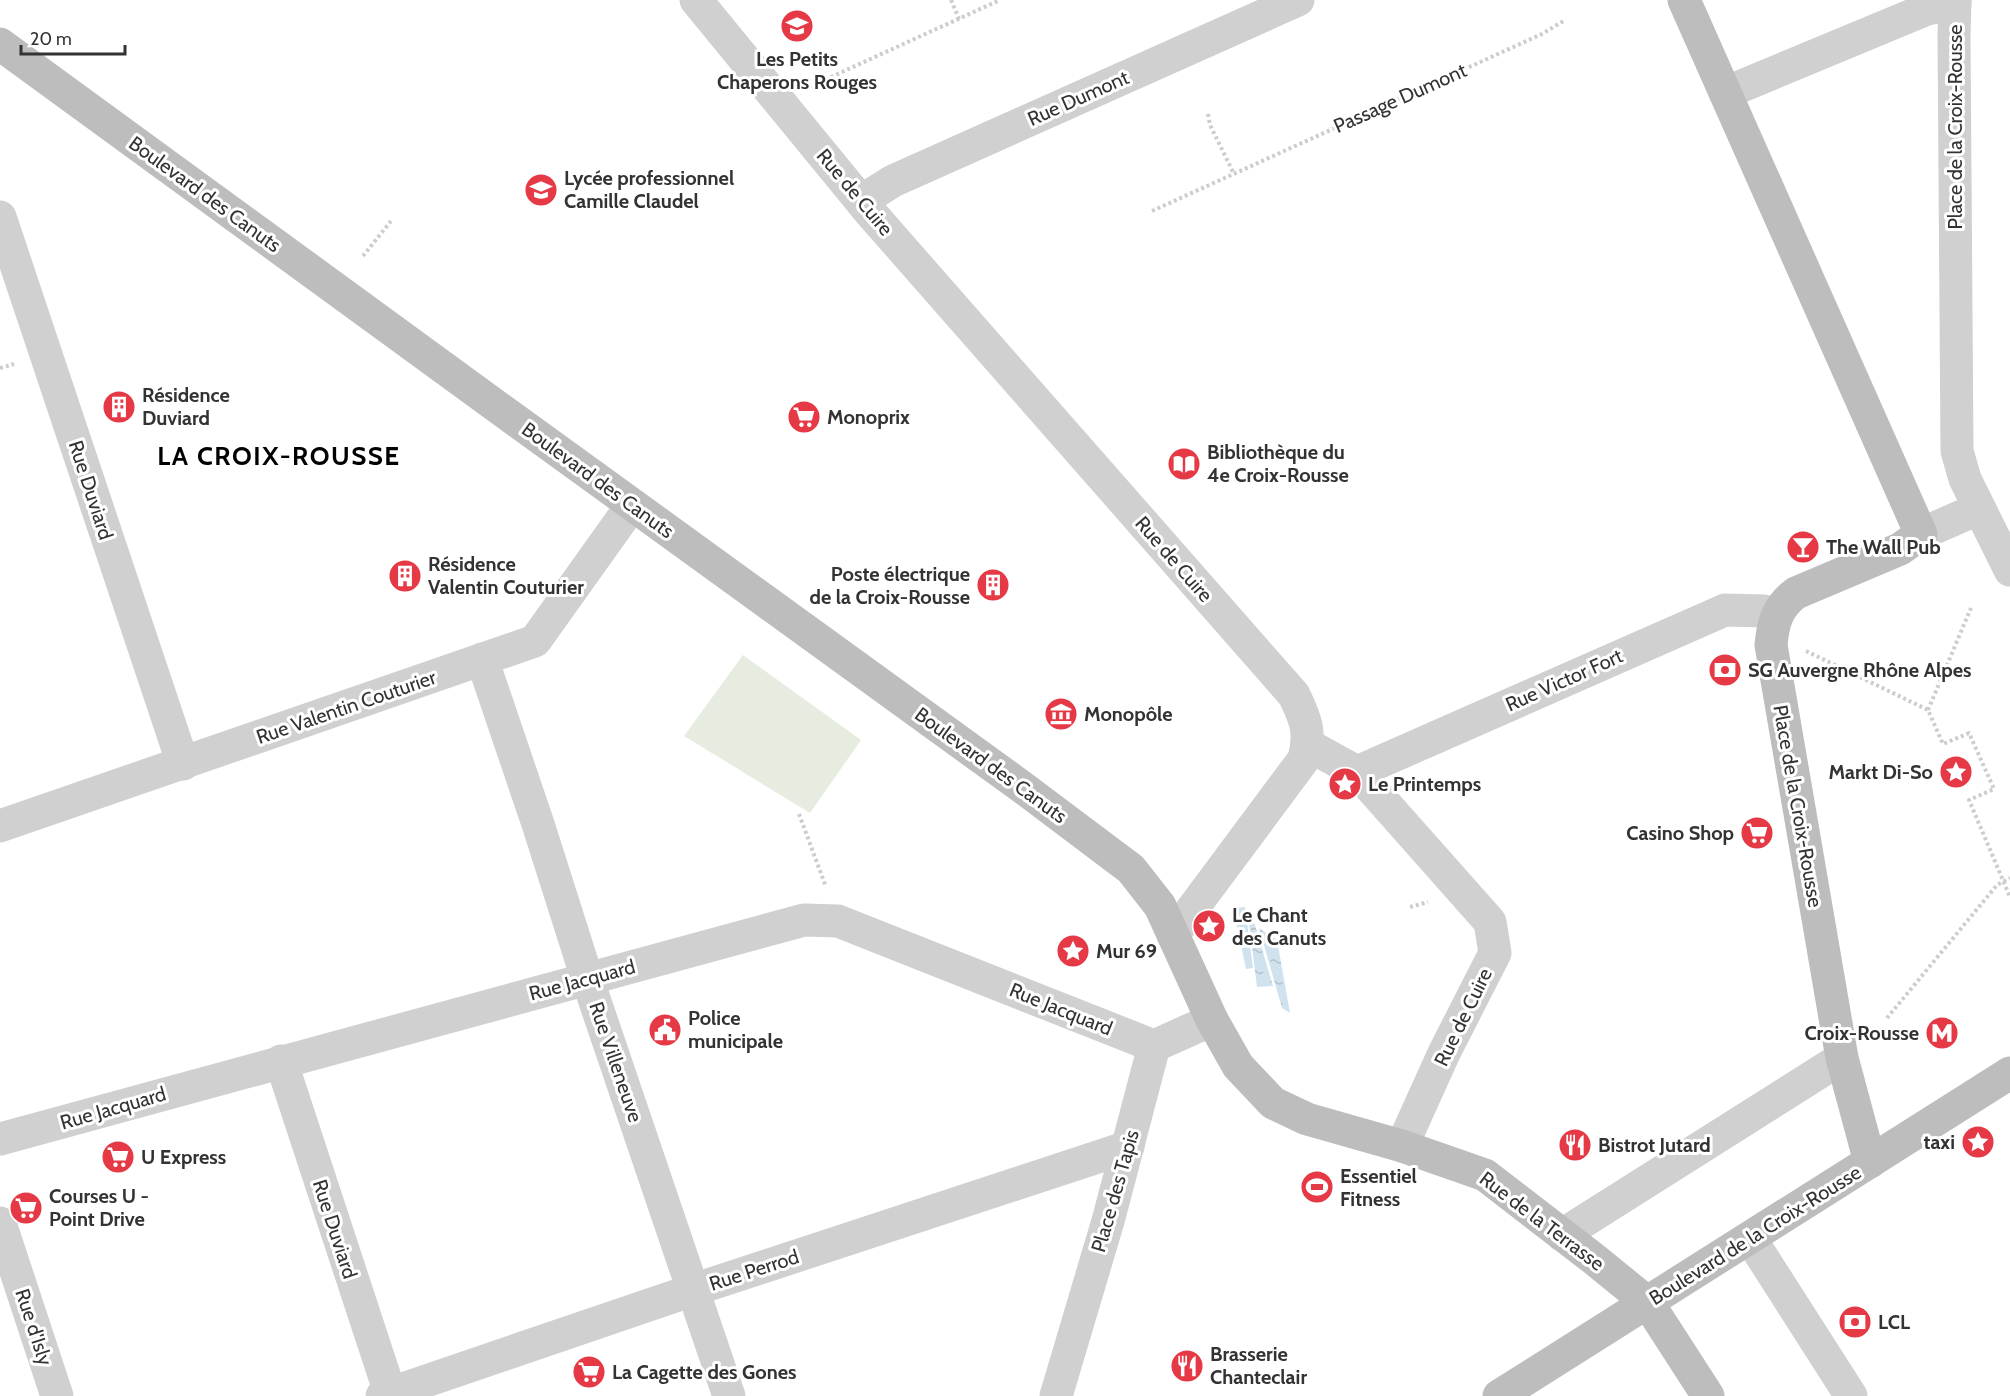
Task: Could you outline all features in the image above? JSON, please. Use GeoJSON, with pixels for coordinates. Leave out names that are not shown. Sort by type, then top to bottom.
{"type":"FeatureCollection","features":[{"type":"Feature","properties":{"kind":"main road"},"geometry":{"type":"LineString","coordinates":[[1684,0],[1921,534],[1900,549],[1796,593],[1786,600],[1773,627]]}},
{"type":"Feature","properties":{"kind":"main road","name":"Boulevard des Canuts"},"geometry":{"type":"LineString","coordinates":[[0,44],[1026,790],[1131,869],[1160,906],[1173,935]]}},
{"type":"Feature","properties":{"kind":"main road","name":"Place de la Croix-Rousse"},"geometry":{"type":"LineString","coordinates":[[1773,627],[1771,645],[1777,685],[1842,1058],[1870,1162]]}},
{"type":"Feature","properties":{"kind":"main road","name":"Rue de la Terrasse"},"geometry":{"type":"LineString","coordinates":[[1173,935],[1212,1020],[1238,1066],[1273,1103],[1307,1119],[1402,1146],[1485,1175],[1648,1303],[1708,1396]]}},
{"type":"Feature","properties":{"kind":"main road","name":"Boulevard de la Croix-Rousse"},"geometry":{"type":"LineString","coordinates":[[1500,1396],[2010,1072]]}},
{"type":"Feature","properties":{"kind":"street","name":"Rue de Cuire"},"geometry":{"type":"LineString","coordinates":[[696,0],[861,201],[1293,695],[1305,719],[1308,745],[1357,772],[1490,922],[1495,953],[1444,1053],[1402,1146]]}},
{"type":"Feature","properties":{"kind":"street","name":"Rue Dumont"},"geometry":{"type":"LineString","coordinates":[[861,201],[893,181],[1298,0]]}},
{"type":"Feature","properties":{"kind":"street","name":"Place de la Croix-Rousse"},"geometry":{"type":"LineString","coordinates":[[1725,93],[1927,9],[1955,2],[1957,451],[1965,479],[1978,509],[2010,570]]}},
{"type":"Feature","properties":{"kind":"street","name":"Rue Duviard"},"geometry":{"type":"LineString","coordinates":[[0,217],[183,764]]}},
{"type":"Feature","properties":{"kind":"street","name":"Rue Valentin Couturier"},"geometry":{"type":"LineString","coordinates":[[0,826],[535,641],[632,505]]}},
{"type":"Feature","properties":{"kind":"street"},"geometry":{"type":"LineString","coordinates":[[1921,534],[1978,509]]}},
{"type":"Feature","properties":{"kind":"street","name":"Rue Victor Fort"},"geometry":{"type":"LineString","coordinates":[[1357,772],[1725,610],[1764,611],[1773,627]]}},
{"type":"Feature","properties":{"kind":"street","name":"Rue Villeneuve"},"geometry":{"type":"LineString","coordinates":[[482,660],[729,1396]]}},
{"type":"Feature","properties":{"kind":"street"},"geometry":{"type":"LineString","coordinates":[[1173,935],[1296,771],[1304,759],[1308,745]]}},
{"type":"Feature","properties":{"kind":"street","name":"Rue Jacquard"},"geometry":{"type":"LineString","coordinates":[[0,1140],[804,920],[838,921],[1154,1047]]}},
{"type":"Feature","properties":{"kind":"street"},"geometry":{"type":"LineString","coordinates":[[1154,1047],[1212,1020]]}},
{"type":"Feature","properties":{"kind":"street","name":"Place des Tapis"},"geometry":{"type":"LineString","coordinates":[[1056,1396],[1128,1147],[1154,1047]]}},
{"type":"Feature","properties":{"kind":"street"},"geometry":{"type":"LineString","coordinates":[[1562,1235],[1842,1058]]}},
{"type":"Feature","properties":{"kind":"street","name":"Rue Duviard"},"geometry":{"type":"LineString","coordinates":[[281,1062],[387,1395]]}},
{"type":"Feature","properties":{"kind":"street","name":"Rue Perrod"},"geometry":{"type":"LineString","coordinates":[[387,1395],[693,1290],[1128,1147]]}},
{"type":"Feature","properties":{"kind":"street","name":"Rue d'Isly"},"geometry":{"type":"LineString","coordinates":[[0,1223],[57,1396]]}},
{"type":"Feature","properties":{"kind":"street"},"geometry":{"type":"LineString","coordinates":[[1750,1238],[1851,1396]]}},
{"type":"Feature","properties":{"kind":"path"},"geometry":{"type":"LineString","coordinates":[[951,0],[959,19]]}},
{"type":"Feature","properties":{"kind":"path"},"geometry":{"type":"LineString","coordinates":[[806,89],[1000,0]]}},
{"type":"Feature","properties":{"kind":"path","name":"Passage Dumont"},"geometry":{"type":"LineString","coordinates":[[1152,211],[1532,39],[1565,20]]}},
{"type":"Feature","properties":{"kind":"path"},"geometry":{"type":"LineString","coordinates":[[1208,114],[1210,125],[1234,174]]}},
{"type":"Feature","properties":{"kind":"path"},"geometry":{"type":"LineString","coordinates":[[363,256],[391,221]]}},
{"type":"Feature","properties":{"kind":"path"},"geometry":{"type":"LineString","coordinates":[[1928,710],[1971,608]]}},
{"type":"Feature","properties":{"kind":"path"},"geometry":{"type":"LineString","coordinates":[[1773,627],[1928,710],[1943,744],[1969,733],[1994,789],[1969,800],[2010,897]]}},
{"type":"Feature","properties":{"kind":"path"},"geometry":{"type":"LineString","coordinates":[[799,814],[838,921]]}},
{"type":"Feature","properties":{"kind":"path"},"geometry":{"type":"LineString","coordinates":[[1887,1018],[1997,885],[2010,878]]}},
{"type":"Feature","properties":{"kind":"shaded area"},"geometry":{"type":"Polygon","coordinates":[[[743,655],[861,740],[810,813],[684,736],[743,655]]]}},
{"type":"Feature","properties":{"kind":"water"},"geometry":{"type":"Polygon","coordinates":[[[1245,907],[1253,968],[1246,969],[1233,908],[1245,907]]]}},
{"type":"Feature","properties":{"kind":"water"},"geometry":{"type":"Polygon","coordinates":[[[1248,914],[1252,915],[1273,986],[1257,987],[1248,914]]]}},
{"type":"Feature","properties":{"kind":"water"},"geometry":{"type":"Polygon","coordinates":[[[1259,928],[1277,940],[1290,1013],[1282,1008],[1259,928]]]}},
{"type":"Feature","properties":{"kind":"place","name":"Les Petits Chaperons Rouges"},"geometry":{"type":"Point","coordinates":[797,26]}},
{"type":"Feature","properties":{"kind":"place","name":"Lycée professionnel Camille Claudel"},"geometry":{"type":"Point","coordinates":[541,190]}},
{"type":"Feature","properties":{"kind":"place","name":"Résidence Duviard"},"geometry":{"type":"Point","coordinates":[119,407]}},
{"type":"Feature","properties":{"kind":"place","name":"Monoprix"},"geometry":{"type":"Point","coordinates":[804,417]}},
{"type":"Feature","properties":{"kind":"place","name":"Bibliothèque du 4e Croix-Rousse"},"geometry":{"type":"Point","coordinates":[1184,464]}},
{"type":"Feature","properties":{"kind":"place","name":"The Wall Pub"},"geometry":{"type":"Point","coordinates":[1803,547]}},
{"type":"Feature","properties":{"kind":"place","name":"Résidence Valentin Couturier"},"geometry":{"type":"Point","coordinates":[405,576]}},
{"type":"Feature","properties":{"kind":"place","name":"Poste électrique de la Croix-Rousse"},"geometry":{"type":"Point","coordinates":[993,585]}},
{"type":"Feature","properties":{"kind":"place","name":"SG Auvergne Rhône Alpes"},"geometry":{"type":"Point","coordinates":[1725,670]}},
{"type":"Feature","properties":{"kind":"place","name":"Monopôle"},"geometry":{"type":"Point","coordinates":[1061,714]}},
{"type":"Feature","properties":{"kind":"place","name":"Markt Di-So"},"geometry":{"type":"Point","coordinates":[1956,772]}},
{"type":"Feature","properties":{"kind":"place","name":"Le Printemps"},"geometry":{"type":"Point","coordinates":[1345,784]}},
{"type":"Feature","properties":{"kind":"place","name":"Casino Shop"},"geometry":{"type":"Point","coordinates":[1757,833]}},
{"type":"Feature","properties":{"kind":"place","name":"Le Chant des Canuts"},"geometry":{"type":"Point","coordinates":[1209,926]}},
{"type":"Feature","properties":{"kind":"place","name":"Mur 69"},"geometry":{"type":"Point","coordinates":[1073,951]}},
{"type":"Feature","properties":{"kind":"place","name":"Police municipale"},"geometry":{"type":"Point","coordinates":[665,1030]}},
{"type":"Feature","properties":{"kind":"place","name":"Croix-Rousse"},"geometry":{"type":"Point","coordinates":[1942,1033]}},
{"type":"Feature","properties":{"kind":"place","name":"taxi"},"geometry":{"type":"Point","coordinates":[1978,1142]}},
{"type":"Feature","properties":{"kind":"place","name":"Bistrot Jutard"},"geometry":{"type":"Point","coordinates":[1575,1145]}},
{"type":"Feature","properties":{"kind":"place","name":"U Express"},"geometry":{"type":"Point","coordinates":[118,1157]}},
{"type":"Feature","properties":{"kind":"place","name":"Essentiel Fitness"},"geometry":{"type":"Point","coordinates":[1317,1187]}},
{"type":"Feature","properties":{"kind":"place","name":"Courses U - Point Drive"},"geometry":{"type":"Point","coordinates":[26,1208]}},
{"type":"Feature","properties":{"kind":"place","name":"LCL"},"geometry":{"type":"Point","coordinates":[1855,1322]}},
{"type":"Feature","properties":{"kind":"place","name":"Brasserie Chanteclair"},"geometry":{"type":"Point","coordinates":[1187,1366]}},
{"type":"Feature","properties":{"kind":"place","name":"La Cagette des Gones"},"geometry":{"type":"Point","coordinates":[589,1372]}},
{"type":"Feature","properties":{"kind":"district","name":"LA CROIX-ROUSSE"},"geometry":{"type":"Point","coordinates":[279,456]}}]}
